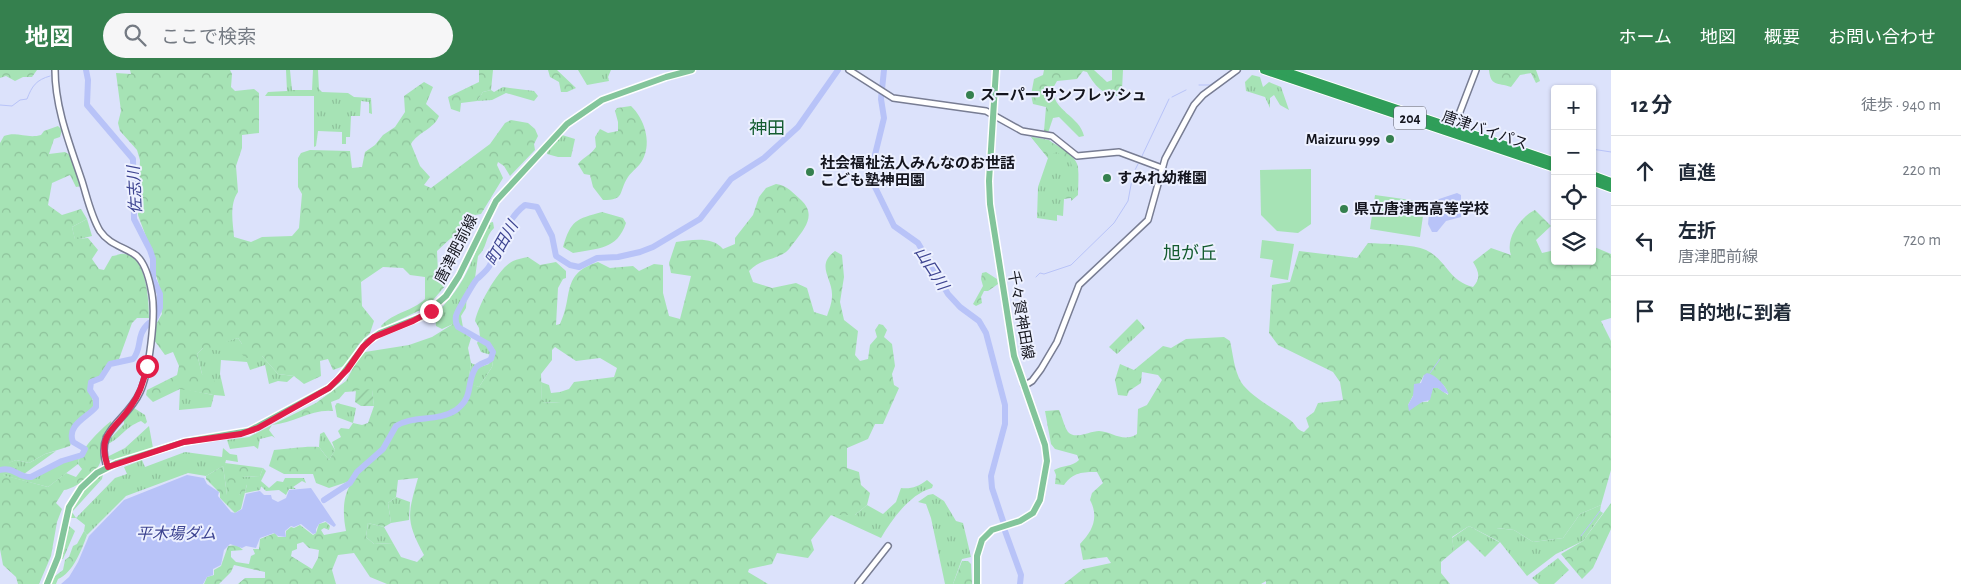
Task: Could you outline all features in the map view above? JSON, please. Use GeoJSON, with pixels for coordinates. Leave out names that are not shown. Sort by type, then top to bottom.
{"type":"FeatureCollection","features":[{"type":"Feature","properties":{"kind":"highway","name":"唐津バイパス"},"geometry":{"type":"LineString","coordinates":[[1264,70],[1551,161]]}},
{"type":"Feature","properties":{"kind":"highway","name":"唐津バイパス"},"geometry":{"type":"LineString","coordinates":[[1281,70],[1551,167]]}},
{"type":"Feature","properties":{"kind":"highway"},"geometry":{"type":"LineString","coordinates":[[1596,177],[1611,182]]}},
{"type":"Feature","properties":{"kind":"highway"},"geometry":{"type":"LineString","coordinates":[[1596,182],[1611,188]]}},
{"type":"Feature","properties":{"kind":"main road","name":"唐津肥前線"},"geometry":{"type":"LineString","coordinates":[[47,584],[58,557],[69,507],[89,480],[108,467],[184,442],[249,431],[329,388],[338,380],[367,342],[380,333],[423,316],[446,296],[459,276],[496,201],[567,124],[602,100],[666,77],[692,70]]}},
{"type":"Feature","properties":{"kind":"main road","name":"千々賀神田線"},"geometry":{"type":"LineString","coordinates":[[977,584],[977,556],[982,540],[992,530],[1027,518],[1036,509],[1040,500],[1047,453],[1024,386],[1009,332],[990,204],[989,181],[996,70]]}},
{"type":"Feature","properties":{"kind":"street"},"geometry":{"type":"LineString","coordinates":[[54,70],[61,114],[95,221],[106,238],[116,246],[134,254],[140,259],[152,294],[152,319],[144,381],[130,408],[104,439],[103,450],[108,467]]}},
{"type":"Feature","properties":{"kind":"street"},"geometry":{"type":"LineString","coordinates":[[848,70],[878,90],[900,101],[993,113],[995,117],[1027,133],[1052,136],[1081,157],[1119,152],[1162,168]]}},
{"type":"Feature","properties":{"kind":"street"},"geometry":{"type":"LineString","coordinates":[[1024,386],[1032,381],[1041,369],[1057,342],[1079,285],[1148,220],[1165,159],[1194,105],[1203,95],[1236,70]]}},
{"type":"Feature","properties":{"kind":"street"},"geometry":{"type":"LineString","coordinates":[[1453,130],[1476,70]]}},
{"type":"Feature","properties":{"kind":"street"},"geometry":{"type":"LineString","coordinates":[[858,584],[888,546]]}},
{"type":"Feature","properties":{"kind":"green space"},"geometry":{"type":"Polygon","coordinates":[[[0,70],[37,70],[32,77],[23,77],[15,81],[6,76],[0,78],[0,70]]]}},
{"type":"Feature","properties":{"kind":"green space"},"geometry":{"type":"Polygon","coordinates":[[[130,70],[230,70],[232,74],[231,87],[235,91],[254,89],[259,93],[259,133],[242,135],[242,148],[236,166],[238,192],[233,203],[232,220],[234,237],[251,242],[262,237],[292,236],[299,228],[302,194],[298,187],[298,158],[301,153],[310,150],[350,151],[352,168],[362,167],[365,152],[375,145],[383,135],[395,127],[405,112],[404,96],[424,82],[433,87],[426,104],[439,116],[411,144],[420,166],[430,177],[424,185],[431,188],[490,144],[505,123],[511,120],[528,123],[535,129],[538,136],[534,144],[535,150],[510,176],[504,166],[498,162],[497,165],[503,178],[481,214],[469,216],[462,234],[451,238],[437,251],[438,273],[446,279],[446,285],[427,307],[382,328],[381,326],[386,321],[425,299],[425,277],[410,275],[403,268],[383,267],[361,282],[362,306],[374,321],[370,333],[359,344],[344,366],[333,370],[328,359],[320,361],[321,376],[304,384],[294,376],[278,374],[262,356],[246,358],[239,352],[242,344],[238,338],[226,342],[221,351],[203,348],[197,354],[202,374],[215,381],[214,395],[180,389],[153,402],[146,395],[147,390],[177,375],[179,366],[173,352],[165,355],[154,340],[155,326],[162,314],[154,258],[138,215],[140,160],[137,150],[120,131],[118,123],[121,111],[116,73],[131,74],[130,70]]]}},
{"type":"Feature","properties":{"kind":"green space"},"geometry":{"type":"Polygon","coordinates":[[[286,70],[290,70],[292,90],[312,90],[313,70],[318,70],[319,89],[322,92],[348,93],[354,97],[371,98],[372,114],[369,113],[369,102],[361,101],[360,116],[351,116],[350,137],[346,137],[346,144],[342,144],[342,132],[318,131],[316,146],[314,147],[314,96],[265,96],[268,92],[287,91],[286,70]]]}},
{"type":"Feature","properties":{"kind":"green space"},"geometry":{"type":"Polygon","coordinates":[[[479,70],[493,70],[491,90],[483,92],[477,101],[461,103],[460,112],[451,109],[448,97],[479,82],[479,70]]]}},
{"type":"Feature","properties":{"kind":"green space"},"geometry":{"type":"Polygon","coordinates":[[[548,70],[557,70],[576,88],[567,92],[561,92],[559,82],[550,77],[548,70]]]}},
{"type":"Feature","properties":{"kind":"green space"},"geometry":{"type":"Polygon","coordinates":[[[578,70],[611,70],[608,77],[609,81],[587,85],[578,70]]]}},
{"type":"Feature","properties":{"kind":"green space"},"geometry":{"type":"Polygon","coordinates":[[[1044,70],[1094,70],[1107,82],[1112,80],[1112,70],[1123,70],[1122,90],[1117,96],[1107,94],[1095,84],[1087,72],[1083,71],[1077,79],[1057,81],[1053,88],[1054,96],[1061,108],[1077,123],[1084,136],[1079,137],[1059,117],[1053,118],[1048,133],[1044,131],[1046,107],[1033,104],[1031,95],[1034,79],[1043,75],[1044,70]]]}},
{"type":"Feature","properties":{"kind":"green space"},"geometry":{"type":"Polygon","coordinates":[[[1489,70],[1536,70],[1540,81],[1536,83],[1531,73],[1520,75],[1511,87],[1493,82],[1489,70]]]}},
{"type":"Feature","properties":{"kind":"green space"},"geometry":{"type":"Polygon","coordinates":[[[1252,75],[1260,77],[1263,87],[1269,82],[1281,87],[1289,110],[1280,105],[1274,95],[1270,98],[1270,108],[1265,97],[1246,91],[1245,82],[1252,75]]]}},
{"type":"Feature","properties":{"kind":"green space"},"geometry":{"type":"Polygon","coordinates":[[[503,87],[534,91],[538,96],[534,101],[506,93],[492,100],[477,101],[483,92],[491,90],[494,92],[503,87]]]}},
{"type":"Feature","properties":{"kind":"green space"},"geometry":{"type":"Polygon","coordinates":[[[631,106],[643,124],[647,138],[646,152],[642,162],[628,177],[618,197],[603,200],[593,187],[590,175],[584,174],[578,164],[596,147],[595,137],[600,129],[608,133],[618,131],[615,111],[617,108],[631,106]]]}},
{"type":"Feature","properties":{"kind":"green space"},"geometry":{"type":"Polygon","coordinates":[[[58,126],[62,130],[60,137],[54,139],[49,154],[65,152],[73,157],[81,186],[76,187],[70,175],[52,183],[48,205],[62,215],[81,209],[87,219],[72,227],[75,239],[88,238],[98,250],[92,259],[99,269],[104,270],[112,256],[121,254],[132,256],[138,262],[145,280],[149,318],[137,318],[132,323],[119,359],[110,362],[100,377],[90,383],[93,406],[89,413],[74,424],[70,446],[45,454],[29,463],[16,460],[9,463],[24,474],[23,476],[10,472],[3,475],[48,487],[66,473],[76,477],[82,469],[78,464],[83,452],[96,435],[111,421],[112,425],[106,431],[101,441],[101,457],[98,467],[84,480],[64,490],[56,503],[62,509],[57,522],[51,556],[39,584],[18,584],[16,577],[3,565],[0,549],[0,143],[4,136],[13,134],[36,136],[58,126]]]}},
{"type":"Feature","properties":{"kind":"green space"},"geometry":{"type":"Polygon","coordinates":[[[562,135],[575,139],[571,157],[558,157],[547,154],[547,150],[562,135]]]}},
{"type":"Feature","properties":{"kind":"green space"},"geometry":{"type":"Polygon","coordinates":[[[1031,137],[1049,140],[1074,160],[1075,193],[1064,199],[1063,216],[1057,215],[1057,221],[1037,218],[1038,187],[1048,158],[1031,137]]]}},
{"type":"Feature","properties":{"kind":"green space"},"geometry":{"type":"Polygon","coordinates":[[[1031,137],[1059,146],[1076,161],[1078,167],[1078,195],[1071,201],[1071,198],[1064,199],[1064,197],[1074,193],[1073,169],[1070,160],[1056,152],[1048,158],[1031,137]]]}},
{"type":"Feature","properties":{"kind":"green space"},"geometry":{"type":"Polygon","coordinates":[[[1311,169],[1311,224],[1298,233],[1277,231],[1261,215],[1260,170],[1311,169]]]}},
{"type":"Feature","properties":{"kind":"green space"},"geometry":{"type":"Polygon","coordinates":[[[776,184],[787,188],[806,205],[809,215],[803,230],[787,251],[758,264],[749,271],[753,282],[772,288],[796,283],[807,288],[814,312],[827,316],[831,304],[832,290],[826,272],[826,262],[835,251],[842,255],[844,277],[840,302],[844,320],[858,331],[855,355],[860,361],[868,359],[870,345],[877,337],[875,330],[879,324],[883,325],[887,330],[884,337],[892,344],[895,366],[892,374],[894,385],[899,388],[883,424],[875,424],[868,439],[847,448],[847,468],[859,472],[861,485],[870,493],[867,505],[855,515],[831,515],[811,540],[814,550],[808,558],[777,553],[772,564],[749,569],[748,572],[768,584],[387,584],[370,577],[354,553],[338,555],[332,570],[336,584],[238,584],[245,578],[265,578],[265,572],[234,565],[231,572],[219,584],[204,584],[207,577],[214,575],[214,570],[221,566],[228,546],[237,545],[243,550],[231,551],[231,557],[236,562],[249,564],[251,556],[255,554],[253,549],[259,549],[260,539],[275,533],[278,537],[286,537],[286,531],[291,527],[294,528],[300,525],[313,535],[316,533],[319,524],[326,522],[330,526],[329,530],[324,528],[321,530],[324,535],[346,531],[344,507],[346,495],[351,484],[347,482],[329,488],[316,483],[313,474],[284,474],[269,466],[274,450],[319,447],[329,460],[335,450],[332,442],[341,437],[338,431],[341,428],[349,429],[353,423],[362,425],[368,423],[374,406],[372,390],[345,392],[339,399],[331,402],[333,411],[317,412],[288,422],[272,425],[316,403],[346,381],[358,359],[365,352],[409,345],[432,337],[453,324],[471,338],[468,348],[471,363],[468,383],[479,387],[492,367],[495,350],[480,337],[479,328],[475,321],[477,314],[489,288],[501,271],[513,261],[528,257],[540,265],[556,262],[566,271],[566,278],[563,279],[558,288],[556,325],[560,324],[564,314],[573,280],[586,267],[598,262],[610,268],[633,266],[639,271],[654,264],[663,265],[663,293],[669,316],[680,319],[691,276],[671,273],[669,263],[676,242],[708,241],[723,249],[735,244],[735,238],[753,215],[759,197],[766,188],[776,184]],[[555,347],[552,350],[552,360],[541,374],[542,402],[560,403],[560,392],[569,389],[574,382],[614,377],[617,368],[600,358],[576,361],[555,347]],[[418,478],[398,480],[396,497],[388,503],[391,523],[384,527],[368,523],[366,537],[374,544],[393,543],[401,557],[417,562],[424,555],[411,525],[410,509],[418,478]],[[303,542],[297,544],[297,549],[292,551],[291,556],[312,569],[318,558],[319,550],[309,548],[303,542]]]}},
{"type":"Feature","properties":{"kind":"green space"},"geometry":{"type":"Polygon","coordinates":[[[1375,195],[1425,202],[1420,237],[1370,229],[1375,195]]]}},
{"type":"Feature","properties":{"kind":"green space"},"geometry":{"type":"Polygon","coordinates":[[[1535,210],[1551,226],[1536,240],[1542,253],[1551,251],[1551,265],[1596,265],[1596,248],[1611,254],[1611,318],[1601,321],[1611,341],[1611,470],[1601,505],[1580,514],[1563,538],[1533,542],[1514,530],[1497,528],[1500,542],[1469,526],[1452,537],[1454,551],[1441,562],[1441,573],[1450,584],[1266,584],[1266,581],[1261,584],[1064,584],[1083,569],[1111,563],[1107,557],[1083,560],[1080,544],[1093,524],[1094,512],[1090,500],[1092,493],[1103,483],[1097,472],[1092,472],[1075,475],[1064,485],[1055,484],[1056,475],[1054,470],[1079,460],[1077,455],[1055,449],[1051,444],[1045,411],[1059,410],[1068,432],[1075,435],[1099,431],[1123,437],[1137,434],[1138,409],[1147,405],[1162,380],[1158,375],[1142,372],[1141,383],[1129,391],[1127,396],[1118,395],[1115,380],[1120,364],[1134,370],[1163,346],[1171,348],[1186,339],[1224,337],[1230,341],[1237,372],[1245,387],[1304,432],[1309,427],[1306,418],[1314,412],[1318,403],[1343,400],[1340,382],[1333,372],[1278,345],[1269,333],[1272,285],[1290,282],[1299,251],[1357,258],[1368,243],[1420,248],[1439,259],[1458,280],[1473,287],[1478,275],[1473,262],[1491,248],[1511,255],[1510,242],[1512,236],[1524,218],[1535,210]],[[1424,375],[1408,405],[1428,402],[1433,388],[1438,388],[1448,395],[1443,384],[1424,375]]]}},
{"type":"Feature","properties":{"kind":"green space"},"geometry":{"type":"Polygon","coordinates":[[[602,212],[623,218],[626,223],[622,232],[612,243],[573,253],[563,247],[569,231],[576,222],[602,212]]]}},
{"type":"Feature","properties":{"kind":"green space"},"geometry":{"type":"Polygon","coordinates":[[[87,219],[92,236],[75,240],[72,227],[87,219]]]}},
{"type":"Feature","properties":{"kind":"green space"},"geometry":{"type":"Polygon","coordinates":[[[493,222],[494,228],[478,256],[475,278],[467,292],[466,308],[461,316],[464,333],[453,324],[442,329],[436,326],[437,316],[466,274],[488,223],[493,222]]]}},
{"type":"Feature","properties":{"kind":"green space"},"geometry":{"type":"Polygon","coordinates":[[[1262,240],[1294,244],[1288,280],[1270,277],[1273,260],[1260,258],[1262,240]]]}},
{"type":"Feature","properties":{"kind":"green space"},"geometry":{"type":"Polygon","coordinates":[[[986,272],[997,279],[998,284],[988,291],[984,291],[981,297],[982,303],[976,306],[973,304],[983,286],[982,273],[986,272]]]}},
{"type":"Feature","properties":{"kind":"green space"},"geometry":{"type":"Polygon","coordinates":[[[1137,319],[1145,328],[1117,354],[1109,347],[1137,319]]]}},
{"type":"Feature","properties":{"kind":"green space"},"geometry":{"type":"Polygon","coordinates":[[[480,337],[495,350],[492,367],[479,387],[468,384],[471,363],[480,367],[489,364],[491,355],[481,352],[477,343],[480,337]]]}},
{"type":"Feature","properties":{"kind":"green space"},"geometry":{"type":"Polygon","coordinates":[[[238,338],[242,344],[262,356],[278,374],[294,376],[287,382],[278,381],[269,384],[265,365],[250,370],[247,362],[221,360],[220,374],[225,396],[214,395],[211,407],[179,410],[180,388],[213,395],[202,374],[197,354],[203,348],[238,338]]]}},
{"type":"Feature","properties":{"kind":"green space"},"geometry":{"type":"Polygon","coordinates":[[[541,382],[549,385],[551,393],[560,392],[561,403],[542,402],[541,382]]]}},
{"type":"Feature","properties":{"kind":"green space"},"geometry":{"type":"Polygon","coordinates":[[[372,389],[374,406],[361,406],[355,402],[356,390],[372,389]]]}},
{"type":"Feature","properties":{"kind":"green space"},"geometry":{"type":"Polygon","coordinates":[[[337,403],[356,408],[353,423],[337,417],[335,406],[337,403]]]}},
{"type":"Feature","properties":{"kind":"green space"},"geometry":{"type":"Polygon","coordinates":[[[134,408],[145,415],[147,422],[145,424],[141,421],[135,424],[108,444],[108,441],[124,424],[124,420],[134,408]]]}},
{"type":"Feature","properties":{"kind":"green space"},"geometry":{"type":"Polygon","coordinates":[[[272,425],[269,430],[275,438],[272,436],[260,439],[258,449],[254,446],[230,449],[227,440],[249,437],[272,425]]]}},
{"type":"Feature","properties":{"kind":"green space"},"geometry":{"type":"Polygon","coordinates":[[[149,426],[153,448],[114,460],[107,457],[125,448],[149,426]]]}},
{"type":"Feature","properties":{"kind":"green space"},"geometry":{"type":"Polygon","coordinates":[[[324,432],[335,450],[329,460],[319,447],[320,434],[324,432]]]}},
{"type":"Feature","properties":{"kind":"green space"},"geometry":{"type":"Polygon","coordinates":[[[223,448],[230,454],[237,455],[238,462],[226,460],[225,464],[241,477],[260,476],[263,468],[266,471],[261,481],[269,488],[277,481],[283,482],[285,478],[304,478],[306,483],[302,481],[293,487],[296,489],[289,489],[286,495],[279,490],[266,491],[261,486],[260,490],[245,493],[247,484],[239,495],[227,495],[223,466],[206,476],[188,473],[126,496],[87,535],[84,531],[85,525],[76,518],[115,478],[127,474],[124,467],[142,460],[145,467],[185,452],[222,457],[223,448]]]}},
{"type":"Feature","properties":{"kind":"green space"},"geometry":{"type":"Polygon","coordinates":[[[56,451],[24,474],[8,463],[16,460],[29,463],[45,454],[56,451]]]}},
{"type":"Feature","properties":{"kind":"green space"},"geometry":{"type":"Polygon","coordinates":[[[79,458],[78,464],[48,487],[2,475],[10,472],[26,479],[62,462],[79,458]]]}},
{"type":"Feature","properties":{"kind":"green space"},"geometry":{"type":"Polygon","coordinates":[[[225,463],[263,468],[260,476],[242,477],[237,492],[229,492],[225,463]]]}},
{"type":"Feature","properties":{"kind":"green space"},"geometry":{"type":"Polygon","coordinates":[[[223,466],[227,495],[239,495],[245,482],[247,484],[241,509],[235,513],[220,498],[220,493],[206,479],[206,476],[223,466]]]}},
{"type":"Feature","properties":{"kind":"green space"},"geometry":{"type":"Polygon","coordinates":[[[103,474],[102,479],[72,512],[76,518],[71,518],[68,525],[75,531],[63,559],[60,559],[68,521],[76,501],[91,483],[103,474]]]}},
{"type":"Feature","properties":{"kind":"green space"},"geometry":{"type":"Polygon","coordinates":[[[927,480],[933,485],[932,488],[909,501],[896,515],[881,538],[831,515],[855,515],[867,505],[883,514],[896,502],[901,488],[914,487],[927,480]]]}},
{"type":"Feature","properties":{"kind":"green space"},"geometry":{"type":"Polygon","coordinates":[[[933,494],[944,501],[956,521],[963,523],[971,557],[962,559],[953,584],[945,584],[931,518],[926,504],[918,502],[933,494]]]}},
{"type":"Feature","properties":{"kind":"green space"},"geometry":{"type":"Polygon","coordinates":[[[396,497],[410,502],[409,520],[391,523],[388,503],[396,497]]]}},
{"type":"Feature","properties":{"kind":"green space"},"geometry":{"type":"Polygon","coordinates":[[[1611,503],[1611,529],[1593,568],[1582,579],[1561,554],[1583,541],[1611,503]]]}},
{"type":"Feature","properties":{"kind":"green space"},"geometry":{"type":"Polygon","coordinates":[[[1601,505],[1600,511],[1603,513],[1583,541],[1556,554],[1527,576],[1500,542],[1485,557],[1468,540],[1454,551],[1452,538],[1469,526],[1499,542],[1496,528],[1514,530],[1533,542],[1563,538],[1580,514],[1601,505]]]}},
{"type":"Feature","properties":{"kind":"green space"},"geometry":{"type":"Polygon","coordinates":[[[368,523],[384,527],[393,543],[374,544],[366,537],[368,523]]]}},
{"type":"Feature","properties":{"kind":"green space"},"geometry":{"type":"Polygon","coordinates":[[[84,531],[87,535],[80,553],[72,566],[68,572],[58,579],[56,584],[50,584],[55,576],[63,570],[65,560],[69,557],[73,546],[77,544],[84,531]]]}},
{"type":"Feature","properties":{"kind":"green space"},"geometry":{"type":"Polygon","coordinates":[[[1558,558],[1569,570],[1554,584],[1539,584],[1532,578],[1558,558]]]}},
{"type":"Feature","properties":{"kind":"green space"},"geometry":{"type":"Polygon","coordinates":[[[962,561],[968,561],[971,564],[972,584],[953,584],[962,561]]]}},
{"type":"Feature","properties":{"kind":"water"},"geometry":{"type":"Polygon","coordinates":[[[1457,193],[1461,195],[1461,217],[1446,221],[1437,232],[1432,232],[1428,224],[1430,202],[1457,193]]]}},
{"type":"Feature","properties":{"kind":"water"},"geometry":{"type":"Polygon","coordinates":[[[1427,373],[1437,378],[1449,394],[1438,388],[1433,388],[1430,400],[1422,402],[1409,411],[1408,405],[1413,396],[1414,384],[1421,383],[1424,375],[1427,373]]]}},
{"type":"Feature","properties":{"kind":"water","name":"平木場ダム"},"geometry":{"type":"Polygon","coordinates":[[[187,475],[204,478],[207,484],[219,492],[218,496],[231,512],[235,513],[242,509],[246,494],[260,491],[264,495],[271,495],[272,499],[278,502],[286,498],[289,490],[311,488],[336,525],[334,527],[325,521],[319,524],[316,533],[313,534],[301,524],[294,527],[291,526],[285,531],[286,537],[278,536],[274,533],[260,538],[256,548],[246,546],[242,548],[230,544],[224,550],[221,565],[213,569],[213,575],[207,577],[203,584],[61,584],[69,577],[78,562],[89,536],[124,500],[187,475]]]}},
{"type":"Feature","properties":{"kind":"waterway","name":"佐志川"},"geometry":{"type":"LineString","coordinates":[[86,70],[88,80],[87,105],[133,159],[134,219],[150,250],[153,259],[153,279],[160,294],[160,308],[154,321]]}},
{"type":"Feature","properties":{"kind":"waterway","name":"町田川"},"geometry":{"type":"LineString","coordinates":[[324,500],[350,483],[357,472],[383,449],[396,426],[410,421],[449,414],[462,405],[468,395],[475,369],[478,365],[491,359],[493,352],[488,344],[458,327],[456,316],[475,281],[490,265],[508,225],[525,205],[537,207],[552,236],[556,256],[570,265],[579,267],[597,258],[618,257],[653,247],[700,219],[731,179],[764,158],[798,127],[838,70]]}},
{"type":"Feature","properties":{"kind":"waterway","name":"山口川"},"geometry":{"type":"LineString","coordinates":[[884,70],[881,99],[884,118],[872,167],[874,185],[894,226],[918,243],[948,294],[960,307],[979,321],[986,333],[1005,405],[1005,424],[991,476],[992,488],[1003,521]]}},
{"type":"Feature","properties":{"kind":"waterway"},"geometry":{"type":"LineString","coordinates":[[1199,85],[1210,85],[1229,72]]}},
{"type":"Feature","properties":{"kind":"waterway"},"geometry":{"type":"LineString","coordinates":[[0,105],[12,106],[20,100],[27,99],[35,84],[41,79],[50,76]]}},
{"type":"Feature","properties":{"kind":"waterway"},"geometry":{"type":"LineString","coordinates":[[1172,97],[1186,90]]}},
{"type":"Feature","properties":{"kind":"waterway"},"geometry":{"type":"LineString","coordinates":[[1142,156],[1169,99]]}},
{"type":"Feature","properties":{"kind":"waterway"},"geometry":{"type":"LineString","coordinates":[[1596,150],[1611,152]]}},
{"type":"Feature","properties":{"kind":"waterway"},"geometry":{"type":"LineString","coordinates":[[1036,277],[1040,273],[1044,274],[1071,265],[1114,223],[1128,201],[1133,174],[1138,164]]}},
{"type":"Feature","properties":{"kind":"waterway","name":"佐志川"},"geometry":{"type":"LineString","coordinates":[[0,470],[5,469],[31,477],[62,461],[82,455],[85,449],[73,442],[72,436],[75,426],[96,407],[96,399],[90,390],[91,382],[101,378],[110,364],[133,359],[138,350],[142,332],[149,323]]}},
{"type":"Feature","properties":{"kind":"waterway"},"geometry":{"type":"LineString","coordinates":[[1430,373],[1440,359]]}},
{"type":"Feature","properties":{"kind":"waterway"},"geometry":{"type":"LineString","coordinates":[[1581,536],[1600,511]]}},
{"type":"Feature","properties":{"kind":"waterway","name":"山口川"},"geometry":{"type":"LineString","coordinates":[[1005,531],[1021,575],[1020,584]]}},
{"type":"Feature","properties":{"kind":"place","name":"スーパー サンフレッシュ"},"geometry":{"type":"Point","coordinates":[970,95]}},
{"type":"Feature","properties":{"kind":"place","name":"Maizuru 999"},"geometry":{"type":"Point","coordinates":[1390,139]}},
{"type":"Feature","properties":{"kind":"place","name":"社会福祉法人みんなのお世話 こども塾神田園"},"geometry":{"type":"Point","coordinates":[810,172]}},
{"type":"Feature","properties":{"kind":"place","name":"すみれ幼稚園"},"geometry":{"type":"Point","coordinates":[1107,178]}},
{"type":"Feature","properties":{"kind":"place","name":"県立唐津西高等学校"},"geometry":{"type":"Point","coordinates":[1344,209]}},
{"type":"Feature","properties":{"kind":"district","name":"神田"},"geometry":{"type":"Point","coordinates":[767,128]}},
{"type":"Feature","properties":{"kind":"district","name":"旭が丘"},"geometry":{"type":"Point","coordinates":[1190,253]}},
{"type":"Feature","properties":{"kind":"route"},"geometry":{"type":"LineString","coordinates":[[147,366],[139,394],[104,439],[103,450],[108,467],[184,442],[241,434],[258,428],[329,388],[347,370],[367,342],[374,337],[413,321],[431,311]]}}]}
